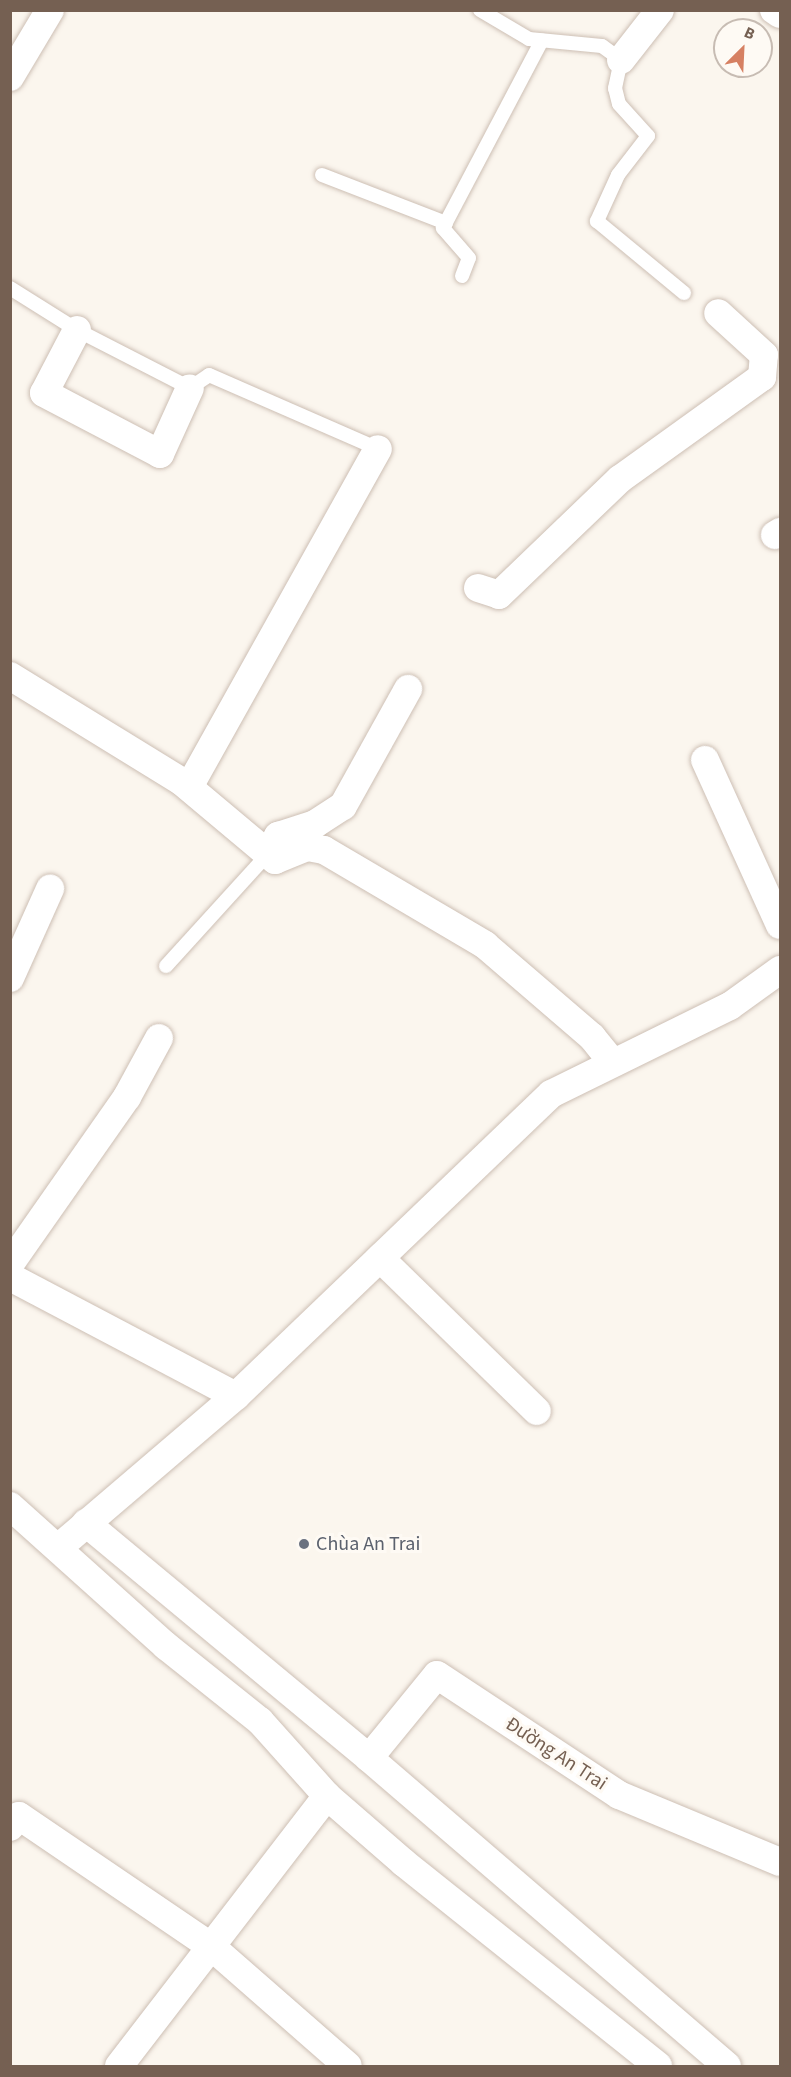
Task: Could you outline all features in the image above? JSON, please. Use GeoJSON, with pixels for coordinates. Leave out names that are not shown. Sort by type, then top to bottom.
{"type":"FeatureCollection","features":[{"type":"Feature","properties":{"kind":"street"},"geometry":{"type":"LineString","coordinates":[[10,77],[50,10]]}},
{"type":"Feature","properties":{"kind":"street"},"geometry":{"type":"LineString","coordinates":[[621,60],[660,10]]}},
{"type":"Feature","properties":{"kind":"street"},"geometry":{"type":"LineString","coordinates":[[774,10],[780,14]]}},
{"type":"Feature","properties":{"kind":"street"},"geometry":{"type":"LineString","coordinates":[[478,588],[499,596],[621,479],[771,367],[764,355],[718,313]]}},
{"type":"Feature","properties":{"kind":"street"},"geometry":{"type":"LineString","coordinates":[[77,330],[44,393],[160,454],[190,388]]}},
{"type":"Feature","properties":{"kind":"street"},"geometry":{"type":"LineString","coordinates":[[189,788],[330,527],[365,479],[378,449]]}},
{"type":"Feature","properties":{"kind":"street"},"geometry":{"type":"LineString","coordinates":[[10,676],[189,788],[275,860],[308,847],[324,850],[484,945],[592,1037],[612,1062]]}},
{"type":"Feature","properties":{"kind":"street"},"geometry":{"type":"LineString","coordinates":[[268,854],[278,837],[315,824],[343,806],[408,689]]}},
{"type":"Feature","properties":{"kind":"street"},"geometry":{"type":"LineString","coordinates":[[705,760],[780,926]]}},
{"type":"Feature","properties":{"kind":"street"},"geometry":{"type":"LineString","coordinates":[[10,978],[50,889]]}},
{"type":"Feature","properties":{"kind":"street"},"geometry":{"type":"LineString","coordinates":[[58,1548],[236,1396],[551,1095],[612,1062],[730,1006],[780,970]]}},
{"type":"Feature","properties":{"kind":"street"},"geometry":{"type":"LineString","coordinates":[[10,1264],[127,1097],[159,1038]]}},
{"type":"Feature","properties":{"kind":"street"},"geometry":{"type":"LineString","coordinates":[[380,1258],[537,1412]]}},
{"type":"Feature","properties":{"kind":"street"},"geometry":{"type":"LineString","coordinates":[[10,1277],[236,1396]]}},
{"type":"Feature","properties":{"kind":"street"},"geometry":{"type":"LineString","coordinates":[[10,1506],[166,1646],[260,1721],[327,1796],[658,2067]]}},
{"type":"Feature","properties":{"kind":"street"},"geometry":{"type":"LineString","coordinates":[[86,1523],[369,1758],[727,2067]]}},
{"type":"Feature","properties":{"kind":"street","name":"Đường An Trai"},"geometry":{"type":"LineString","coordinates":[[369,1758],[437,1675],[619,1795],[780,1862]]}},
{"type":"Feature","properties":{"kind":"street"},"geometry":{"type":"LineString","coordinates":[[119,2067],[213,1948],[327,1796]]}},
{"type":"Feature","properties":{"kind":"street"},"geometry":{"type":"LineString","coordinates":[[10,1827],[19,1816],[213,1948],[348,2067]]}},
{"type":"Feature","properties":{"kind":"lane"},"geometry":{"type":"LineString","coordinates":[[480,10],[529,39],[602,46],[621,60],[615,88],[619,104],[648,136],[618,175],[597,221],[684,293]]}},
{"type":"Feature","properties":{"kind":"lane"},"geometry":{"type":"LineString","coordinates":[[462,276],[469,258],[442,232],[542,40]]}},
{"type":"Feature","properties":{"kind":"lane"},"geometry":{"type":"LineString","coordinates":[[322,175],[446,224]]}},
{"type":"Feature","properties":{"kind":"lane"},"geometry":{"type":"LineString","coordinates":[[10,288],[77,330],[190,388],[209,375],[378,449]]}},
{"type":"Feature","properties":{"kind":"lane"},"geometry":{"type":"LineString","coordinates":[[166,966],[268,854]]}},
{"type":"Feature","properties":{"kind":"place","name":"Chùa An Trai"},"geometry":{"type":"Point","coordinates":[304,1544]}}]}
